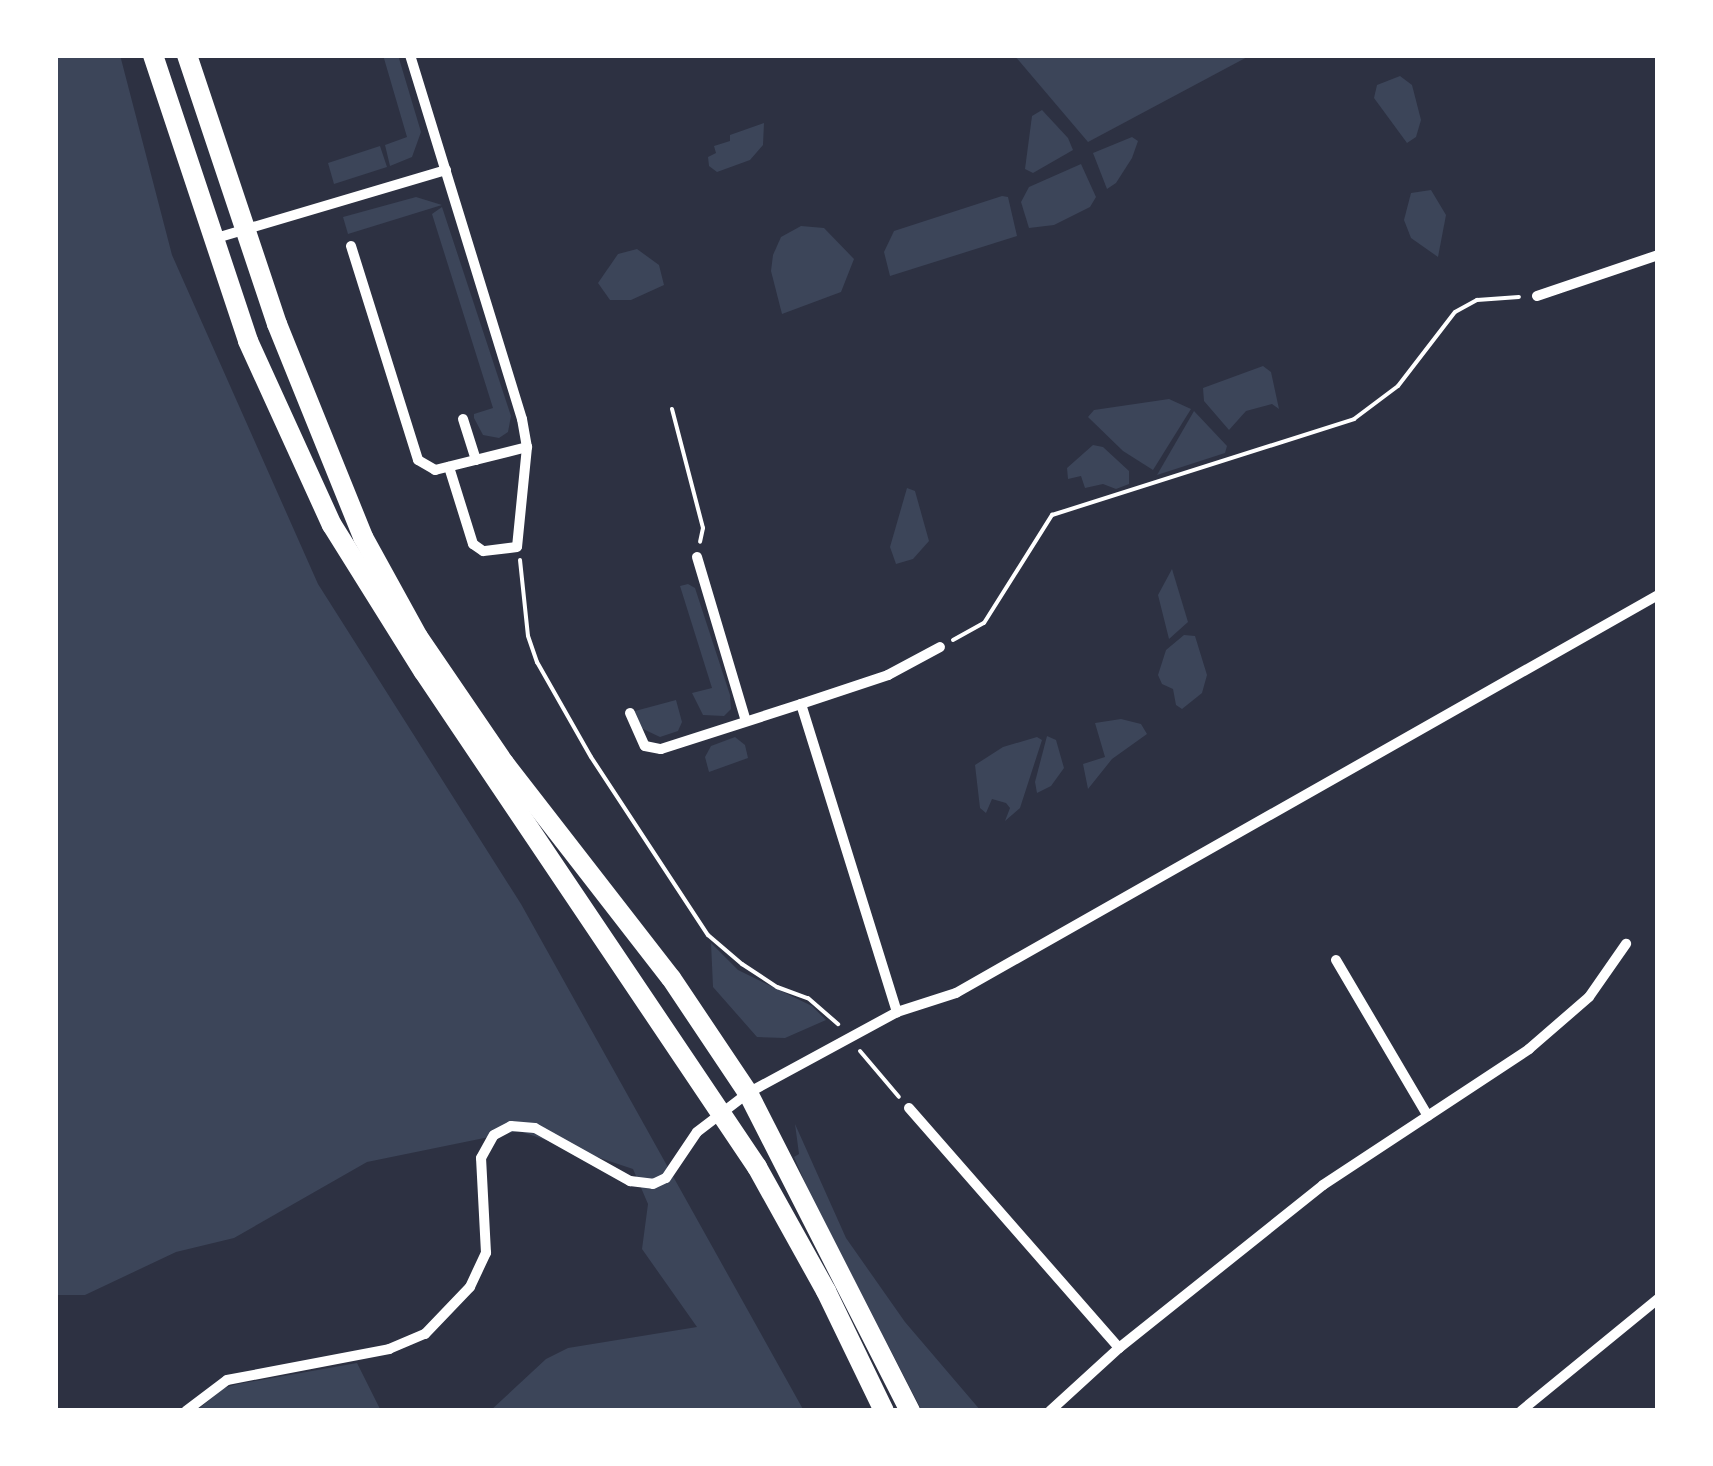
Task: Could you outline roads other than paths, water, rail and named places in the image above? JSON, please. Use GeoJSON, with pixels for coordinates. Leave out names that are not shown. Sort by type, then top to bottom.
{"type":"FeatureCollection","features":[{"type":"Feature","properties":{"kind":"main road"},"geometry":{"type":"LineString","coordinates":[[153,55],[212,240],[259,368],[332,525],[424,672],[721,1111],[826,1291],[884,1411]]}},
{"type":"Feature","properties":{"kind":"main road"},"geometry":{"type":"LineString","coordinates":[[187,55],[328,459],[363,536],[418,638],[504,764],[671,978],[748,1093],[910,1411]]}},
{"type":"Feature","properties":{"kind":"street"},"geometry":{"type":"LineString","coordinates":[[410,55],[526,446],[517,547],[483,551],[473,544],[449,467]]}},
{"type":"Feature","properties":{"kind":"street"},"geometry":{"type":"LineString","coordinates":[[212,240],[446,170]]}},
{"type":"Feature","properties":{"kind":"street"},"geometry":{"type":"LineString","coordinates":[[351,246],[418,460],[436,470],[526,446]]}},
{"type":"Feature","properties":{"kind":"street"},"geometry":{"type":"LineString","coordinates":[[1537,296],[1658,255]]}},
{"type":"Feature","properties":{"kind":"street"},"geometry":{"type":"LineString","coordinates":[[463,420],[476,460]]}},
{"type":"Feature","properties":{"kind":"street"},"geometry":{"type":"LineString","coordinates":[[698,557],[746,721]]}},
{"type":"Feature","properties":{"kind":"street"},"geometry":{"type":"LineString","coordinates":[[186,1411],[226,1380],[388,1349],[425,1334],[470,1288],[486,1253],[481,1158],[494,1135],[511,1126],[536,1128],[642,1186],[666,1178],[697,1132],[748,1093],[896,1012],[956,992],[1658,595]]}},
{"type":"Feature","properties":{"kind":"street"},"geometry":{"type":"LineString","coordinates":[[630,714],[645,746],[661,749],[888,675],[940,647]]}},
{"type":"Feature","properties":{"kind":"street"},"geometry":{"type":"LineString","coordinates":[[801,704],[896,1012]]}},
{"type":"Feature","properties":{"kind":"street"},"geometry":{"type":"LineString","coordinates":[[1050,1411],[1118,1348],[1323,1185],[1530,1049],[1590,998],[1626,944]]}},
{"type":"Feature","properties":{"kind":"street"},"geometry":{"type":"LineString","coordinates":[[1336,960],[1428,1116]]}},
{"type":"Feature","properties":{"kind":"street"},"geometry":{"type":"LineString","coordinates":[[909,1108],[1118,1348]]}},
{"type":"Feature","properties":{"kind":"street"},"geometry":{"type":"LineString","coordinates":[[1521,1411],[1658,1299]]}}]}
